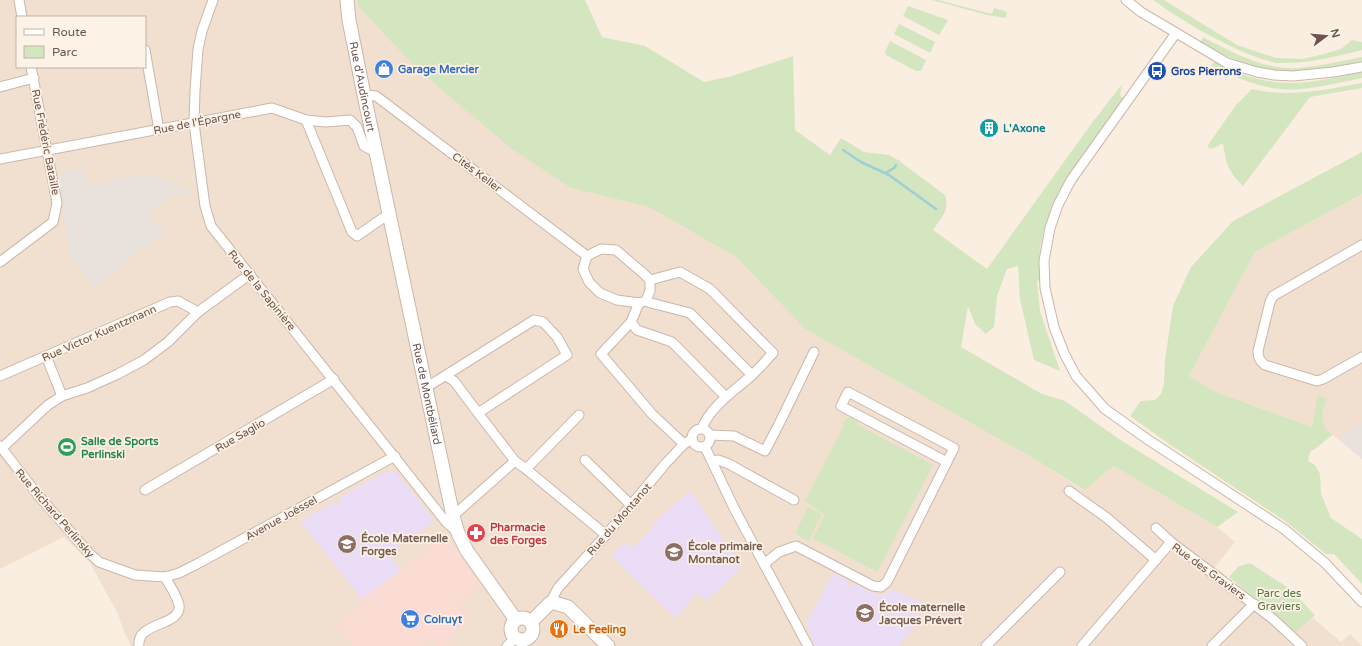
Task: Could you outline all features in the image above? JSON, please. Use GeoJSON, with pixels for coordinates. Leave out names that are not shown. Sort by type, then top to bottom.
{"type":"FeatureCollection","features":[{"type":"Feature","properties":{"kind":"street"},"geometry":{"type":"LineString","coordinates":[[19,0],[22,16]]}},
{"type":"Feature","properties":{"kind":"street","name":"Rue de la Sapinière"},"geometry":{"type":"LineString","coordinates":[[213,0],[202,30],[198,49],[194,123],[205,206],[211,226],[446,522],[458,533]]}},
{"type":"Feature","properties":{"kind":"street","name":"Rue d'Audincourt"},"geometry":{"type":"LineString","coordinates":[[342,0],[349,20]]}},
{"type":"Feature","properties":{"kind":"street","name":"Rue d'Audincourt"},"geometry":{"type":"LineString","coordinates":[[347,0],[349,20],[377,153]]}},
{"type":"Feature","properties":{"kind":"street"},"geometry":{"type":"LineString","coordinates":[[1126,0],[1142,12],[1227,63],[1257,72],[1293,76],[1333,72],[1362,67]]}},
{"type":"Feature","properties":{"kind":"street"},"geometry":{"type":"LineString","coordinates":[[1176,33],[1071,180],[1058,205],[1050,228],[1044,261],[1045,288],[1054,327],[1064,353],[1076,376],[1105,409],[1147,439],[1284,529],[1325,563],[1362,602]]}},
{"type":"Feature","properties":{"kind":"street"},"geometry":{"type":"LineString","coordinates":[[146,56],[159,130]]}},
{"type":"Feature","properties":{"kind":"street","name":"Rue Frédéric Bataille"},"geometry":{"type":"LineString","coordinates":[[0,262],[53,222],[58,203],[32,68]]}},
{"type":"Feature","properties":{"kind":"street"},"geometry":{"type":"LineString","coordinates":[[0,87],[34,78]]}},
{"type":"Feature","properties":{"kind":"street","name":"Cités Keller"},"geometry":{"type":"LineString","coordinates":[[364,95],[376,96],[587,256]]}},
{"type":"Feature","properties":{"kind":"street","name":"Rue de l'Épargne"},"geometry":{"type":"LineString","coordinates":[[0,159],[272,108],[306,120],[326,122],[350,120],[359,125],[364,146],[377,153]]}},
{"type":"Feature","properties":{"kind":"street"},"geometry":{"type":"LineString","coordinates":[[306,120],[352,232],[357,236],[390,214]]}},
{"type":"Feature","properties":{"kind":"street","name":"Rue de Montbéliard"},"geometry":{"type":"LineString","coordinates":[[377,153],[458,533],[468,551],[516,620]]}},
{"type":"Feature","properties":{"kind":"street"},"geometry":{"type":"LineString","coordinates":[[1362,245],[1273,296],[1270,302],[1258,351],[1258,356],[1265,365],[1317,381],[1324,379],[1362,357]]}},
{"type":"Feature","properties":{"kind":"street"},"geometry":{"type":"LineString","coordinates":[[702,428],[710,435],[710,442],[705,447],[697,447],[688,442],[652,414],[601,354],[631,322],[643,302],[650,291],[650,280],[616,250],[601,249],[587,256],[583,270],[589,282],[600,293],[617,300],[643,302],[651,303],[690,313],[752,375]]}},
{"type":"Feature","properties":{"kind":"street"},"geometry":{"type":"LineString","coordinates":[[650,280],[680,272],[710,289],[773,352],[752,375],[726,396],[707,419],[702,428],[694,431],[688,442]]}},
{"type":"Feature","properties":{"kind":"street"},"geometry":{"type":"LineString","coordinates":[[1,447],[39,412],[62,396],[112,377],[144,360],[168,342],[198,312],[250,274]]}},
{"type":"Feature","properties":{"kind":"street","name":"Rue Victor Kuentzmann"},"geometry":{"type":"LineString","coordinates":[[0,376],[170,302],[178,302],[198,312]]}},
{"type":"Feature","properties":{"kind":"street"},"geometry":{"type":"LineString","coordinates":[[427,387],[534,320],[543,322],[557,338],[566,355],[478,413]]}},
{"type":"Feature","properties":{"kind":"street"},"geometry":{"type":"LineString","coordinates":[[631,322],[637,330],[672,342],[726,396]]}},
{"type":"Feature","properties":{"kind":"street"},"geometry":{"type":"LineString","coordinates":[[710,435],[734,436],[765,451],[814,352]]}},
{"type":"Feature","properties":{"kind":"street"},"geometry":{"type":"LineString","coordinates":[[46,356],[62,396]]}},
{"type":"Feature","properties":{"kind":"street"},"geometry":{"type":"LineString","coordinates":[[446,376],[454,381],[514,460],[606,535]]}},
{"type":"Feature","properties":{"kind":"street","name":"Rue Saglio"},"geometry":{"type":"LineString","coordinates":[[145,490],[334,379]]}},
{"type":"Feature","properties":{"kind":"street"},"geometry":{"type":"LineString","coordinates":[[764,564],[779,552],[796,546],[873,586],[881,587],[888,582],[954,448],[848,392],[841,406],[947,462]]}},
{"type":"Feature","properties":{"kind":"street"},"geometry":{"type":"LineString","coordinates":[[526,469],[579,415]]}},
{"type":"Feature","properties":{"kind":"street","name":"Rue du Montanot"},"geometry":{"type":"LineString","coordinates":[[550,603],[558,588],[606,535],[666,463],[688,442]]}},
{"type":"Feature","properties":{"kind":"street","name":"Rue Richard Perlinsky"},"geometry":{"type":"LineString","coordinates":[[1,447],[38,495],[89,553],[99,562],[135,575],[165,577]]}},
{"type":"Feature","properties":{"kind":"street"},"geometry":{"type":"LineString","coordinates":[[705,447],[713,461],[734,508],[808,646]]}},
{"type":"Feature","properties":{"kind":"street","name":"Avenue Joëssel"},"geometry":{"type":"LineString","coordinates":[[165,577],[179,573],[395,456]]}},
{"type":"Feature","properties":{"kind":"street"},"geometry":{"type":"LineString","coordinates":[[454,516],[514,460]]}},
{"type":"Feature","properties":{"kind":"street"},"geometry":{"type":"LineString","coordinates":[[584,460],[631,505]]}},
{"type":"Feature","properties":{"kind":"street"},"geometry":{"type":"LineString","coordinates":[[713,461],[718,460],[729,464],[794,500]]}},
{"type":"Feature","properties":{"kind":"street"},"geometry":{"type":"LineString","coordinates":[[1069,492],[1107,518],[1156,560]]}},
{"type":"Feature","properties":{"kind":"street"},"geometry":{"type":"LineString","coordinates":[[1156,528],[1171,542]]}},
{"type":"Feature","properties":{"kind":"street","name":"Rue des Graviers"},"geometry":{"type":"LineString","coordinates":[[1082,646],[1171,542],[1273,619],[1302,646]]}},
{"type":"Feature","properties":{"kind":"street"},"geometry":{"type":"LineString","coordinates":[[986,646],[1060,572]]}},
{"type":"Feature","properties":{"kind":"street"},"geometry":{"type":"LineString","coordinates":[[139,646],[139,638],[143,632],[176,616],[179,610],[176,598],[165,577]]}},
{"type":"Feature","properties":{"kind":"street"},"geometry":{"type":"LineString","coordinates":[[531,622],[550,603],[568,607],[608,646]]}},
{"type":"Feature","properties":{"kind":"street"},"geometry":{"type":"LineString","coordinates":[[1212,646],[1254,604]]}},
{"type":"Feature","properties":{"kind":"street"},"geometry":{"type":"LineString","coordinates":[[524,618],[531,622],[534,631],[532,642],[511,642],[511,628],[516,620],[524,618]]}},
{"type":"Feature","properties":{"kind":"shaded area"},"geometry":{"type":"Polygon","coordinates":[[[0,0],[357,0],[358,6],[571,188],[649,207],[736,257],[805,329],[1038,461],[1083,490],[1114,466],[1217,527],[1235,542],[1215,567],[1295,633],[1312,617],[1341,642],[1350,634],[1362,646],[131,646],[117,612],[90,563],[64,537],[0,569],[0,0]]]}},
{"type":"Feature","properties":{"kind":"shaded area"},"geometry":{"type":"Polygon","coordinates":[[[81,167],[89,186],[130,175],[144,174],[156,176],[191,190],[187,198],[174,194],[149,213],[165,232],[94,287],[71,258],[55,175],[81,167]]]}},
{"type":"Feature","properties":{"kind":"shaded area"},"geometry":{"type":"Polygon","coordinates":[[[1362,194],[1362,424],[1338,439],[1325,428],[1322,413],[1326,399],[1318,395],[1312,427],[1216,392],[1189,376],[1255,252],[1362,194]]]}},
{"type":"Feature","properties":{"kind":"shaded area"},"geometry":{"type":"Polygon","coordinates":[[[1362,424],[1362,459],[1338,439],[1362,424]]]}},
{"type":"Feature","properties":{"kind":"shaded area"},"geometry":{"type":"Polygon","coordinates":[[[393,471],[398,474],[434,521],[392,552],[394,555],[391,558],[401,570],[362,599],[300,521],[335,502],[337,506],[341,503],[338,498],[386,472],[393,471]]]}},
{"type":"Feature","properties":{"kind":"shaded area","name":"École primaire Montanot"},"geometry":{"type":"Polygon","coordinates":[[[690,490],[742,567],[706,601],[697,593],[675,618],[611,556],[625,542],[633,548],[662,516],[690,490]]]}},
{"type":"Feature","properties":{"kind":"shaded area"},"geometry":{"type":"Polygon","coordinates":[[[445,535],[481,586],[458,606],[469,622],[446,640],[450,646],[436,646],[432,641],[425,646],[352,646],[335,626],[364,602],[362,599],[445,535]]]}},
{"type":"Feature","properties":{"kind":"shaded area","name":"École maternelle Jacques Prévert"},"geometry":{"type":"Polygon","coordinates":[[[833,573],[848,581],[846,587],[849,588],[853,583],[880,596],[886,594],[892,589],[922,602],[916,625],[898,646],[815,646],[806,624],[833,573]]]}},
{"type":"Feature","properties":{"kind":"green space"},"geometry":{"type":"Polygon","coordinates":[[[357,0],[585,0],[602,37],[645,46],[704,82],[732,76],[793,56],[795,130],[830,155],[841,138],[864,152],[889,155],[898,160],[945,195],[946,210],[933,230],[987,269],[1094,120],[1122,84],[1120,95],[1124,100],[1078,161],[1064,184],[1044,230],[1039,255],[1040,280],[1037,281],[1040,311],[1060,371],[1034,360],[1020,299],[1018,266],[1007,269],[997,296],[994,327],[986,334],[975,324],[968,306],[961,347],[1042,394],[1065,401],[1122,441],[1238,512],[1217,527],[1114,466],[1084,490],[1038,461],[805,329],[736,257],[649,207],[571,188],[512,149],[417,69],[358,6],[357,0]]]}},
{"type":"Feature","properties":{"kind":"green space"},"geometry":{"type":"Polygon","coordinates":[[[932,0],[938,0],[992,14],[994,8],[1005,11],[1007,13],[1006,18],[987,15],[932,0]]]}},
{"type":"Feature","properties":{"kind":"green space"},"geometry":{"type":"Polygon","coordinates":[[[1153,0],[1164,0],[1237,45],[1276,58],[1302,59],[1324,54],[1341,49],[1352,40],[1362,42],[1362,50],[1310,61],[1288,63],[1270,62],[1236,49],[1211,36],[1187,23],[1153,0]]]}},
{"type":"Feature","properties":{"kind":"green space"},"geometry":{"type":"Polygon","coordinates":[[[908,6],[948,20],[939,35],[903,16],[908,6]]]}},
{"type":"Feature","properties":{"kind":"green space"},"geometry":{"type":"Polygon","coordinates":[[[899,24],[935,42],[930,53],[894,34],[899,24]]]}},
{"type":"Feature","properties":{"kind":"green space"},"geometry":{"type":"Polygon","coordinates":[[[1203,37],[1249,59],[1285,68],[1322,65],[1362,57],[1362,63],[1303,73],[1272,72],[1261,70],[1230,58],[1201,42],[1203,37]]]}},
{"type":"Feature","properties":{"kind":"green space"},"geometry":{"type":"Polygon","coordinates":[[[890,41],[926,60],[921,71],[916,71],[886,55],[885,52],[890,41]]]}},
{"type":"Feature","properties":{"kind":"green space"},"geometry":{"type":"Polygon","coordinates":[[[1214,62],[1226,65],[1244,75],[1280,83],[1315,81],[1362,72],[1362,78],[1310,88],[1278,89],[1255,84],[1233,76],[1211,65],[1214,62]]]}},
{"type":"Feature","properties":{"kind":"green space"},"geometry":{"type":"Polygon","coordinates":[[[1362,83],[1362,88],[1310,97],[1243,186],[1228,167],[1223,143],[1209,149],[1208,145],[1236,105],[1252,89],[1267,92],[1294,93],[1362,83]]]}},
{"type":"Feature","properties":{"kind":"green space"},"geometry":{"type":"Polygon","coordinates":[[[1362,152],[1362,194],[1255,252],[1189,376],[1216,392],[1312,427],[1318,394],[1327,399],[1322,413],[1325,428],[1333,435],[1310,452],[1308,461],[1315,465],[1320,474],[1321,494],[1331,518],[1362,539],[1362,584],[1334,554],[1326,554],[1285,521],[1169,444],[1130,416],[1141,401],[1155,400],[1161,394],[1164,384],[1165,360],[1173,306],[1191,267],[1233,221],[1362,152]]]}},
{"type":"Feature","properties":{"kind":"green space"},"geometry":{"type":"Polygon","coordinates":[[[852,417],[857,418],[858,425],[933,465],[877,572],[813,538],[825,515],[805,501],[844,426],[842,424],[846,419],[852,417]]]}},
{"type":"Feature","properties":{"kind":"green space"},"geometry":{"type":"Polygon","coordinates":[[[808,507],[822,514],[809,541],[795,534],[808,507]]]}},
{"type":"Feature","properties":{"kind":"green space","name":"Parc des Graviers"},"geometry":{"type":"Polygon","coordinates":[[[1250,563],[1290,589],[1315,615],[1296,632],[1294,632],[1229,577],[1239,566],[1250,563]]]}},
{"type":"Feature","properties":{"kind":"waterway"},"geometry":{"type":"LineString","coordinates":[[843,150],[861,162],[889,175],[936,209]]}},
{"type":"Feature","properties":{"kind":"waterway"},"geometry":{"type":"LineString","coordinates":[[886,173],[896,165]]}},
{"type":"Feature","properties":{"kind":"place","name":"Garage Mercier"},"geometry":{"type":"Point","coordinates":[384,69]}},
{"type":"Feature","properties":{"kind":"place","name":"Gros Pierrons"},"geometry":{"type":"Point","coordinates":[1157,71]}},
{"type":"Feature","properties":{"kind":"place","name":"L'Axone"},"geometry":{"type":"Point","coordinates":[989,128]}},
{"type":"Feature","properties":{"kind":"place","name":"Salle de Sports Perlinski"},"geometry":{"type":"Point","coordinates":[67,447]}},
{"type":"Feature","properties":{"kind":"place","name":"Pharmacie des Forges"},"geometry":{"type":"Point","coordinates":[476,533]}},
{"type":"Feature","properties":{"kind":"place","name":"École Maternelle Forges"},"geometry":{"type":"Point","coordinates":[347,544]}},
{"type":"Feature","properties":{"kind":"place","name":"École primaire Montanot"},"geometry":{"type":"Point","coordinates":[674,552]}},
{"type":"Feature","properties":{"kind":"place","name":"École maternelle Jacques Prévert"},"geometry":{"type":"Point","coordinates":[865,613]}},
{"type":"Feature","properties":{"kind":"place","name":"Colruyt"},"geometry":{"type":"Point","coordinates":[410,619]}},
{"type":"Feature","properties":{"kind":"place","name":"Le Feeling"},"geometry":{"type":"Point","coordinates":[559,629]}}]}
